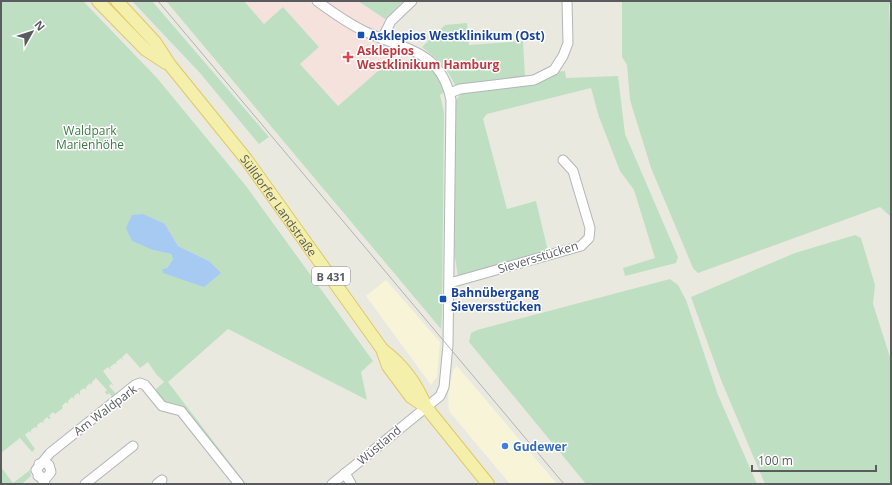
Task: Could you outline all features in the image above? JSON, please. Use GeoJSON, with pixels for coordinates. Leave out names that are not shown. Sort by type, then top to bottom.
{"type":"FeatureCollection","features":[{"type":"Feature","properties":{"kind":"main road","name":"Sülldorfer Landstraße"},"geometry":{"type":"LineString","coordinates":[[98,1],[146,50],[170,65]]}},
{"type":"Feature","properties":{"kind":"main road","name":"Sülldorfer Landstraße"},"geometry":{"type":"LineString","coordinates":[[117,1],[155,42],[170,65],[269,189],[382,349],[397,360],[419,390],[426,407],[488,484]]}},
{"type":"Feature","properties":{"kind":"street"},"geometry":{"type":"LineString","coordinates":[[317,1],[363,30],[382,39],[418,52],[428,58],[440,71],[450,93],[450,283],[448,345],[444,387],[440,396],[426,407]]}},
{"type":"Feature","properties":{"kind":"street"},"geometry":{"type":"LineString","coordinates":[[382,39],[391,22],[412,1]]}},
{"type":"Feature","properties":{"kind":"street"},"geometry":{"type":"LineString","coordinates":[[450,93],[460,89],[534,80],[554,70],[563,56],[568,43],[567,1]]}},
{"type":"Feature","properties":{"kind":"street","name":"Sieversstücken"},"geometry":{"type":"LineString","coordinates":[[450,283],[581,246],[589,238],[590,228],[573,171],[563,160]]}},
{"type":"Feature","properties":{"kind":"street","name":"Am Waldpark"},"geometry":{"type":"LineString","coordinates":[[42,463],[50,453],[135,385],[140,383],[145,385],[162,406],[181,411],[239,484]]}},
{"type":"Feature","properties":{"kind":"street","name":"Wüstland"},"geometry":{"type":"LineString","coordinates":[[332,484],[426,407]]}},
{"type":"Feature","properties":{"kind":"street"},"geometry":{"type":"LineString","coordinates":[[85,484],[133,446]]}},
{"type":"Feature","properties":{"kind":"street"},"geometry":{"type":"LineString","coordinates":[[42,463],[51,469],[48,481],[38,476],[36,470],[42,463]]}},
{"type":"Feature","properties":{"kind":"street"},"geometry":{"type":"LineString","coordinates":[[345,474],[351,484]]}},
{"type":"Feature","properties":{"kind":"shaded area","name":"Asklepios Westklinikum Hamburg"},"geometry":{"type":"Polygon","coordinates":[[[244,1],[404,1],[385,19],[377,44],[392,51],[386,64],[338,106],[300,64],[318,48],[283,7],[264,24],[244,1]]]}},
{"type":"Feature","properties":{"kind":"shaded area"},"geometry":{"type":"Polygon","coordinates":[[[386,280],[440,342],[437,377],[431,385],[366,296],[386,280]]]}},
{"type":"Feature","properties":{"kind":"shaded area"},"geometry":{"type":"Polygon","coordinates":[[[457,366],[557,484],[510,484],[449,411],[448,395],[453,370],[457,366]]]}},
{"type":"Feature","properties":{"kind":"green space","name":"Waldpark Marienhöhe"},"geometry":{"type":"Polygon","coordinates":[[[1,1],[83,1],[157,78],[246,186],[373,361],[361,372],[367,400],[228,329],[168,382],[246,484],[242,484],[183,407],[163,402],[156,393],[156,389],[164,382],[156,374],[148,362],[140,368],[127,353],[122,357],[123,361],[121,358],[116,362],[117,365],[115,363],[110,367],[111,370],[108,367],[103,371],[114,386],[111,384],[109,386],[117,395],[113,398],[109,393],[107,395],[105,392],[107,390],[96,378],[92,382],[92,385],[90,383],[86,387],[86,390],[84,388],[80,391],[80,395],[78,393],[74,396],[74,399],[72,397],[68,401],[68,404],[66,402],[62,406],[63,408],[55,414],[53,412],[49,416],[51,418],[49,419],[47,417],[43,421],[44,423],[41,422],[37,425],[37,428],[35,427],[31,430],[31,433],[29,431],[25,435],[35,449],[32,452],[20,438],[1,453],[1,1]],[[165,224],[153,250],[171,254],[173,259],[167,268],[162,269],[209,261],[178,246],[165,224]]]}},
{"type":"Feature","properties":{"kind":"green space"},"geometry":{"type":"Polygon","coordinates":[[[132,1],[152,1],[269,137],[259,144],[200,73],[132,1]]]}},
{"type":"Feature","properties":{"kind":"green space"},"geometry":{"type":"Polygon","coordinates":[[[166,1],[244,1],[264,24],[283,7],[319,47],[300,64],[338,106],[386,64],[420,58],[434,69],[446,91],[440,95],[444,112],[441,329],[166,1]]]}},
{"type":"Feature","properties":{"kind":"green space"},"geometry":{"type":"Polygon","coordinates":[[[358,1],[404,1],[385,19],[358,1]]]}},
{"type":"Feature","properties":{"kind":"green space"},"geometry":{"type":"Polygon","coordinates":[[[622,1],[891,1],[891,5],[889,5],[891,54],[891,217],[880,207],[698,273],[693,268],[651,168],[630,100],[627,65],[622,57],[622,1]]]}},
{"type":"Feature","properties":{"kind":"green space"},"geometry":{"type":"Polygon","coordinates":[[[467,23],[469,45],[523,41],[525,77],[455,85],[441,64],[422,47],[445,25],[467,23]]]}},
{"type":"Feature","properties":{"kind":"green space"},"geometry":{"type":"Polygon","coordinates":[[[565,71],[566,78],[618,76],[625,134],[678,257],[676,263],[625,276],[623,268],[655,258],[634,190],[620,171],[599,117],[591,88],[487,114],[483,119],[507,209],[536,201],[548,251],[458,277],[454,251],[455,101],[461,94],[536,83],[556,72],[565,71]]]}},
{"type":"Feature","properties":{"kind":"green space"},"geometry":{"type":"Polygon","coordinates":[[[855,235],[861,238],[875,285],[873,304],[891,360],[891,484],[765,484],[721,380],[691,297],[795,253],[855,235]]]}},
{"type":"Feature","properties":{"kind":"green space"},"geometry":{"type":"Polygon","coordinates":[[[670,279],[678,285],[686,300],[718,395],[757,484],[586,484],[469,342],[471,333],[477,330],[670,279]]]}},
{"type":"Feature","properties":{"kind":"green space"},"geometry":{"type":"Polygon","coordinates":[[[1,467],[13,483],[30,470],[31,476],[22,484],[1,484],[1,467]]]}},
{"type":"Feature","properties":{"kind":"water"},"geometry":{"type":"Polygon","coordinates":[[[143,214],[165,224],[178,246],[209,261],[221,273],[204,287],[163,273],[162,269],[167,268],[173,259],[171,254],[153,250],[132,241],[126,228],[132,215],[143,214]]]}},
{"type":"Feature","properties":{"kind":"tram line"},"geometry":{"type":"LineString","coordinates":[[158,1],[564,484]]}},
{"type":"Feature","properties":{"kind":"place","name":"Asklepios Westklinikum (Ost)"},"geometry":{"type":"Point","coordinates":[361,35]}},
{"type":"Feature","properties":{"kind":"place","name":"Asklepios Westklinikum Hamburg"},"geometry":{"type":"Point","coordinates":[348,57]}},
{"type":"Feature","properties":{"kind":"place","name":"Bahnübergang Sieversstücken"},"geometry":{"type":"Point","coordinates":[443,299]}},
{"type":"Feature","properties":{"kind":"place","name":"Gudewer"},"geometry":{"type":"Point","coordinates":[505,446]}}]}
